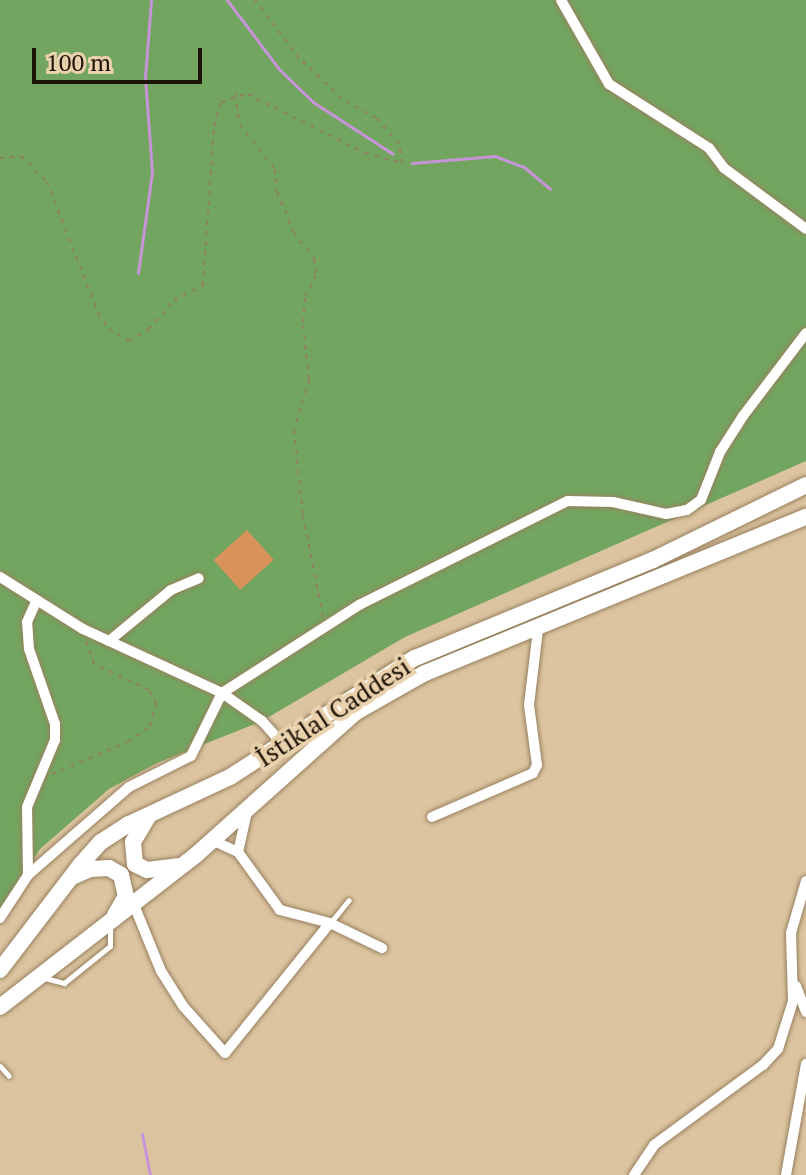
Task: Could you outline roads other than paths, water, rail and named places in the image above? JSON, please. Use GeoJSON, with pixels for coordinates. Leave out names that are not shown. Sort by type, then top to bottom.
{"type":"FeatureCollection","features":[{"type":"Feature","properties":{"kind":"main road","name":"İstiklal Caddesi"},"geometry":{"type":"LineString","coordinates":[[0,970],[101,842],[283,744],[341,701],[415,658],[653,560],[806,485]]}},
{"type":"Feature","properties":{"kind":"main road","name":"İstiklal Caddesi"},"geometry":{"type":"LineString","coordinates":[[0,1007],[184,864],[356,712],[425,673],[806,517]]}},
{"type":"Feature","properties":{"kind":"main road"},"geometry":{"type":"LineString","coordinates":[[149,816],[133,842],[135,864],[147,870],[184,864]]}},
{"type":"Feature","properties":{"kind":"main road"},"geometry":{"type":"LineString","coordinates":[[71,878],[90,869],[109,868],[121,875],[126,896],[110,923]]}},
{"type":"Feature","properties":{"kind":"street"},"geometry":{"type":"LineString","coordinates":[[561,0],[609,84],[709,148],[724,168],[806,229]]}},
{"type":"Feature","properties":{"kind":"street"},"geometry":{"type":"LineString","coordinates":[[0,918],[28,875],[129,787],[191,756],[222,693],[324,626],[568,501],[613,502],[666,514],[687,510],[701,500],[720,452],[743,416],[806,333]]}},
{"type":"Feature","properties":{"kind":"street"},"geometry":{"type":"LineString","coordinates":[[0,577],[83,629],[222,693],[262,721],[283,744]]}},
{"type":"Feature","properties":{"kind":"street"},"geometry":{"type":"LineString","coordinates":[[109,641],[171,590],[199,578]]}},
{"type":"Feature","properties":{"kind":"street"},"geometry":{"type":"LineString","coordinates":[[28,875],[27,807],[55,740],[55,724],[29,649],[27,622],[37,600]]}},
{"type":"Feature","properties":{"kind":"street"},"geometry":{"type":"LineString","coordinates":[[432,817],[533,773],[537,765],[529,705],[538,629]]}},
{"type":"Feature","properties":{"kind":"street"},"geometry":{"type":"LineString","coordinates":[[238,852],[248,806]]}},
{"type":"Feature","properties":{"kind":"street"},"geometry":{"type":"LineString","coordinates":[[212,840],[238,852],[280,910],[330,923],[382,948]]}},
{"type":"Feature","properties":{"kind":"street"},"geometry":{"type":"LineString","coordinates":[[634,1175],[654,1145],[763,1065],[778,1049],[790,1020],[793,980],[791,933],[806,881]]}},
{"type":"Feature","properties":{"kind":"street"},"geometry":{"type":"LineString","coordinates":[[134,905],[161,971],[183,1006],[225,1053],[330,923]]}},
{"type":"Feature","properties":{"kind":"street"},"geometry":{"type":"LineString","coordinates":[[793,980],[806,1012]]}},
{"type":"Feature","properties":{"kind":"street"},"geometry":{"type":"LineString","coordinates":[[786,1175],[806,1064]]}},
{"type":"Feature","properties":{"kind":"lane"},"geometry":{"type":"LineString","coordinates":[[330,923],[349,900]]}},
{"type":"Feature","properties":{"kind":"lane"},"geometry":{"type":"LineString","coordinates":[[0,1066],[9,1076]]}},
{"type":"Feature","properties":{"kind":"waterway"},"geometry":{"type":"LineString","coordinates":[[138,273],[152,172],[145,77],[151,0]]}},
{"type":"Feature","properties":{"kind":"waterway"},"geometry":{"type":"LineString","coordinates":[[227,0],[279,69],[313,102],[393,154]]}},
{"type":"Feature","properties":{"kind":"waterway"},"geometry":{"type":"LineString","coordinates":[[412,163],[495,156],[524,167],[550,189]]}},
{"type":"Feature","properties":{"kind":"waterway"},"geometry":{"type":"LineString","coordinates":[[142,1134],[150,1175]]}}]}
